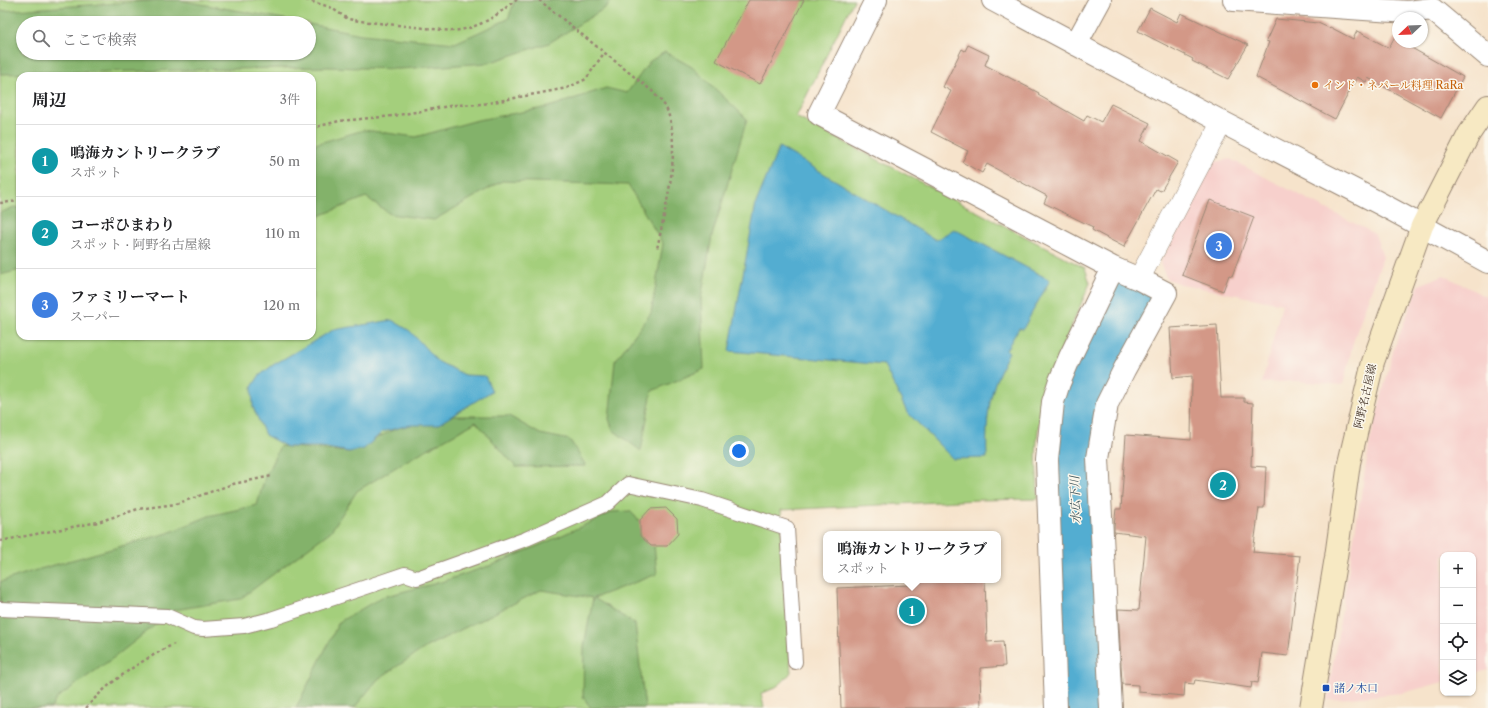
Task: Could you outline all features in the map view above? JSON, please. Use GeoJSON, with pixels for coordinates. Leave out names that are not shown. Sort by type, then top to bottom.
{"type":"FeatureCollection","features":[{"type":"Feature","properties":{"kind":"main road","name":"阿野名古屋線"},"geometry":{"type":"LineString","coordinates":[[1311,708],[1336,557],[1349,463],[1373,362],[1422,226],[1469,134],[1488,106]]}},
{"type":"Feature","properties":{"kind":"street"},"geometry":{"type":"LineString","coordinates":[[876,0],[818,114],[1113,268],[1140,279],[1166,293],[1107,404],[1098,458],[1111,708]]}},
{"type":"Feature","properties":{"kind":"street"},"geometry":{"type":"LineString","coordinates":[[993,0],[1222,122],[1384,205],[1488,262]]}},
{"type":"Feature","properties":{"kind":"street"},"geometry":{"type":"LineString","coordinates":[[1076,44],[1100,0]]}},
{"type":"Feature","properties":{"kind":"street"},"geometry":{"type":"LineString","coordinates":[[1234,0],[1408,12],[1432,4],[1488,56]]}},
{"type":"Feature","properties":{"kind":"street"},"geometry":{"type":"LineString","coordinates":[[1140,279],[1222,122]]}},
{"type":"Feature","properties":{"kind":"street"},"geometry":{"type":"LineString","coordinates":[[1056,708],[1047,460],[1049,428],[1053,402],[1067,363],[1113,268]]}},
{"type":"Feature","properties":{"kind":"lane"},"geometry":{"type":"LineString","coordinates":[[0,609],[167,616],[194,628],[203,629],[244,626],[271,619],[405,574],[418,578],[526,539],[608,503],[628,484],[702,500],[787,528],[795,662]]}},
{"type":"Feature","properties":{"kind":"path"},"geometry":{"type":"LineString","coordinates":[[306,0],[330,7],[348,19],[360,22],[452,31],[463,30],[479,24],[497,15],[517,0]]}},
{"type":"Feature","properties":{"kind":"path"},"geometry":{"type":"LineString","coordinates":[[539,0],[652,91],[667,109],[674,144],[669,185],[657,249]]}},
{"type":"Feature","properties":{"kind":"path"},"geometry":{"type":"LineString","coordinates":[[316,127],[339,121],[393,116],[455,105],[483,104],[567,88],[586,79],[604,53]]}},
{"type":"Feature","properties":{"kind":"path"},"geometry":{"type":"LineString","coordinates":[[0,202],[16,201]]}},
{"type":"Feature","properties":{"kind":"path"},"geometry":{"type":"LineString","coordinates":[[0,541],[98,522],[138,509],[157,505],[176,504],[233,484],[272,476]]}},
{"type":"Feature","properties":{"kind":"path"},"geometry":{"type":"LineString","coordinates":[[86,708],[107,686],[125,672],[158,652],[203,629]]}},
{"type":"Feature","properties":{"kind":"shaded area"},"geometry":{"type":"Polygon","coordinates":[[[1230,159],[1375,234],[1383,257],[1354,339],[1343,385],[1297,381],[1262,383],[1282,304],[1181,284],[1167,279],[1160,263],[1214,162],[1230,159]]]}},
{"type":"Feature","properties":{"kind":"shaded area"},"geometry":{"type":"Polygon","coordinates":[[[1444,275],[1488,298],[1488,670],[1476,673],[1476,552],[1440,552],[1440,683],[1403,693],[1327,700],[1370,441],[1394,348],[1419,285],[1444,275]]]}},
{"type":"Feature","properties":{"kind":"green space"},"geometry":{"type":"Polygon","coordinates":[[[0,0],[854,0],[796,117],[1085,268],[1090,283],[1057,360],[1044,400],[1036,455],[1038,499],[977,500],[781,510],[791,672],[778,686],[761,693],[764,708],[0,708],[0,0]]]}},
{"type":"Feature","properties":{"kind":"green space"},"geometry":{"type":"Polygon","coordinates":[[[179,0],[267,16],[16,16],[16,60],[316,60],[316,25],[361,34],[455,43],[508,19],[515,0],[612,0],[605,8],[549,43],[488,63],[399,69],[328,67],[94,72],[16,72],[16,74],[0,74],[0,11],[179,0]]]}},
{"type":"Feature","properties":{"kind":"green space"},"geometry":{"type":"Polygon","coordinates":[[[665,52],[692,67],[747,119],[712,236],[701,299],[704,369],[652,391],[641,451],[613,430],[609,419],[615,361],[651,313],[663,244],[628,185],[502,181],[434,220],[390,214],[366,197],[316,217],[316,144],[364,130],[416,137],[478,120],[549,107],[606,88],[627,93],[650,61],[665,52]]]}},
{"type":"Feature","properties":{"kind":"green space"},"geometry":{"type":"Polygon","coordinates":[[[16,207],[16,271],[0,275],[0,213],[16,207]]]}},
{"type":"Feature","properties":{"kind":"green space"},"geometry":{"type":"Polygon","coordinates":[[[451,416],[509,416],[540,434],[570,440],[586,466],[516,467],[476,422],[406,461],[357,491],[331,531],[240,599],[174,610],[116,656],[57,698],[51,708],[0,708],[0,582],[33,571],[168,533],[209,516],[257,505],[265,477],[280,446],[349,452],[397,428],[451,416]]]}},
{"type":"Feature","properties":{"kind":"green space"},"geometry":{"type":"Polygon","coordinates":[[[630,511],[653,535],[657,574],[594,598],[635,624],[645,708],[591,708],[583,697],[584,646],[593,598],[541,590],[428,646],[378,679],[354,708],[296,708],[339,622],[382,597],[441,582],[495,564],[613,512],[630,511]]]}},
{"type":"Feature","properties":{"kind":"water"},"geometry":{"type":"Polygon","coordinates":[[[779,147],[936,240],[954,229],[1050,280],[1023,329],[1019,328],[1006,350],[1009,352],[995,383],[990,401],[987,430],[987,458],[953,459],[907,412],[884,365],[729,351],[756,203],[779,147]]]}},
{"type":"Feature","properties":{"kind":"water"},"geometry":{"type":"Polygon","coordinates":[[[392,320],[410,331],[437,361],[465,375],[485,376],[492,391],[437,425],[410,425],[382,432],[364,449],[349,452],[321,447],[287,447],[265,435],[253,407],[252,387],[259,376],[273,365],[333,330],[392,320]]]}},
{"type":"Feature","properties":{"kind":"building"},"geometry":{"type":"Polygon","coordinates":[[[749,0],[804,0],[760,84],[716,61],[749,0]]]}},
{"type":"Feature","properties":{"kind":"building"},"geometry":{"type":"Polygon","coordinates":[[[1150,8],[1177,22],[1181,13],[1248,45],[1228,79],[1138,31],[1150,8]]]}},
{"type":"Feature","properties":{"kind":"building"},"geometry":{"type":"Polygon","coordinates":[[[1276,19],[1318,23],[1329,28],[1330,27],[1353,39],[1357,31],[1389,48],[1392,42],[1392,48],[1412,48],[1463,77],[1441,118],[1368,78],[1366,82],[1357,77],[1335,119],[1256,77],[1269,42],[1266,41],[1276,19]]]}},
{"type":"Feature","properties":{"kind":"building"},"geometry":{"type":"Polygon","coordinates":[[[968,45],[989,55],[985,65],[1039,93],[1038,95],[1084,121],[1087,115],[1101,122],[1111,104],[1150,123],[1141,141],[1178,162],[1161,191],[1156,189],[1124,247],[1092,230],[1093,227],[1044,203],[1047,196],[987,164],[982,173],[962,162],[968,151],[931,132],[951,91],[943,87],[962,49],[965,51],[968,45]]]}},
{"type":"Feature","properties":{"kind":"building"},"geometry":{"type":"Polygon","coordinates":[[[1210,200],[1254,217],[1232,276],[1229,275],[1223,291],[1182,275],[1210,200]]]}},
{"type":"Feature","properties":{"kind":"building"},"geometry":{"type":"Polygon","coordinates":[[[1217,325],[1221,398],[1244,398],[1244,402],[1253,403],[1251,466],[1266,467],[1264,508],[1259,508],[1253,552],[1300,556],[1288,656],[1262,653],[1258,683],[1252,682],[1251,688],[1195,680],[1194,684],[1185,683],[1184,696],[1138,692],[1138,685],[1122,684],[1118,609],[1139,610],[1146,536],[1114,532],[1116,509],[1121,509],[1126,435],[1191,440],[1192,376],[1173,378],[1170,328],[1217,325]]]}},
{"type":"Feature","properties":{"kind":"building"},"geometry":{"type":"Polygon","coordinates":[[[666,508],[677,519],[678,534],[667,546],[651,546],[640,536],[640,520],[650,509],[666,508]]]}},
{"type":"Feature","properties":{"kind":"building"},"geometry":{"type":"Polygon","coordinates":[[[911,583],[985,583],[987,642],[1003,641],[1005,666],[980,668],[981,708],[841,708],[837,588],[911,585],[911,583]]]}},
{"type":"Feature","properties":{"kind":"waterway","name":"水広下川"},"geometry":{"type":"LineString","coordinates":[[1083,708],[1073,462],[1074,430],[1080,400],[1126,303]]}},
{"type":"Feature","properties":{"kind":"place","name":"インド・ネパール料理 RaRa"},"geometry":{"type":"Point","coordinates":[1315,85]}},
{"type":"Feature","properties":{"kind":"place","name":"ファミリーマート"},"geometry":{"type":"Point","coordinates":[1219,246]}},
{"type":"Feature","properties":{"kind":"place","name":"コーポひまわり"},"geometry":{"type":"Point","coordinates":[1223,485]}},
{"type":"Feature","properties":{"kind":"place","name":"鳴海カントリークラブ"},"geometry":{"type":"Point","coordinates":[912,611]}},
{"type":"Feature","properties":{"kind":"place","name":"諸ノ木口"},"geometry":{"type":"Point","coordinates":[1326,688]}}]}
